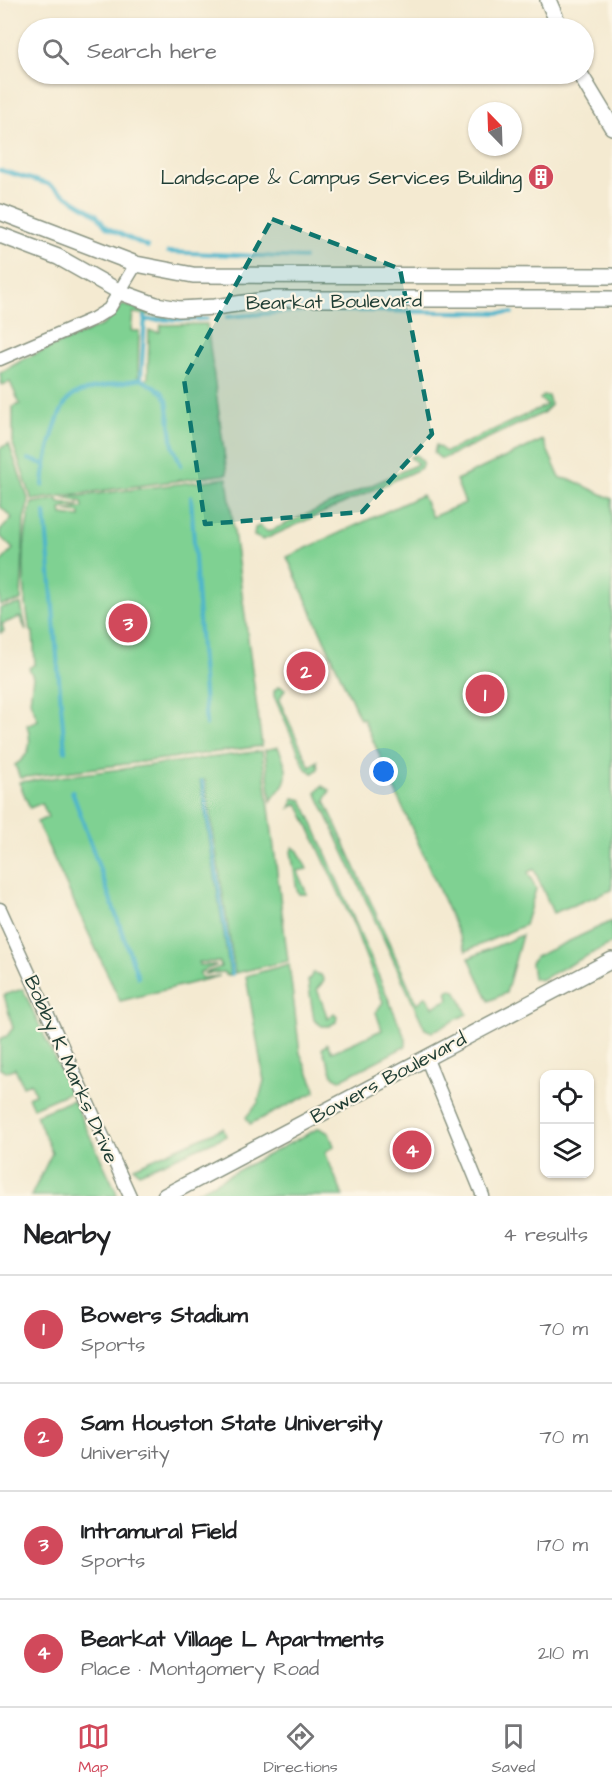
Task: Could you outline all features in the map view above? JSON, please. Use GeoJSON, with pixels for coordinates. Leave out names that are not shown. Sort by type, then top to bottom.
{"type":"FeatureCollection","features":[{"type":"Feature","properties":{"kind":"street"},"geometry":{"type":"LineString","coordinates":[[548,0],[556,18]]}},
{"type":"Feature","properties":{"kind":"street"},"geometry":{"type":"LineString","coordinates":[[586,84],[612,127]]}},
{"type":"Feature","properties":{"kind":"street","name":"Bearkat Boulevard"},"geometry":{"type":"LineString","coordinates":[[0,212],[136,264],[164,271],[223,276],[612,276]]}},
{"type":"Feature","properties":{"kind":"street","name":"Bearkat Boulevard"},"geometry":{"type":"LineString","coordinates":[[0,236],[58,257],[120,292],[156,305],[179,309],[273,299],[612,298]]}},
{"type":"Feature","properties":{"kind":"street"},"geometry":{"type":"LineString","coordinates":[[0,359],[93,319],[109,309],[136,264]]}},
{"type":"Feature","properties":{"kind":"street","name":"Bobby K Marks Drive"},"geometry":{"type":"LineString","coordinates":[[0,909],[130,1196]]}},
{"type":"Feature","properties":{"kind":"street","name":"Bowers Boulevard"},"geometry":{"type":"LineString","coordinates":[[165,1196],[612,960]]}},
{"type":"Feature","properties":{"kind":"street"},"geometry":{"type":"LineString","coordinates":[[426,1057],[483,1196]]}},
{"type":"Feature","properties":{"kind":"highlighted area"},"geometry":{"type":"Polygon","coordinates":[[[272,219],[400,269],[432,434],[362,512],[205,524],[184,379],[272,219]]]}},
{"type":"Feature","properties":{"kind":"green space"},"geometry":{"type":"Polygon","coordinates":[[[123,305],[169,317],[133,313],[131,331],[139,331],[138,379],[143,381],[148,378],[149,331],[160,332],[161,325],[207,324],[227,474],[32,500],[13,444],[13,407],[20,404],[10,382],[2,385],[0,373],[26,358],[103,325],[123,305]]]}},
{"type":"Feature","properties":{"kind":"green space"},"geometry":{"type":"Polygon","coordinates":[[[548,396],[551,405],[543,413],[444,458],[434,453],[436,445],[446,452],[547,405],[540,399],[548,396]]]}},
{"type":"Feature","properties":{"kind":"green space"},"geometry":{"type":"Polygon","coordinates":[[[543,440],[560,478],[572,480],[612,499],[612,890],[553,913],[534,869],[528,872],[536,889],[525,925],[466,951],[363,718],[360,719],[287,557],[422,495],[432,517],[465,503],[456,480],[543,440]]]}},
{"type":"Feature","properties":{"kind":"green space"},"geometry":{"type":"Polygon","coordinates":[[[9,444],[29,501],[24,519],[21,601],[0,605],[0,563],[13,549],[0,536],[0,531],[12,518],[0,506],[0,448],[9,444]]]}},
{"type":"Feature","properties":{"kind":"green space"},"geometry":{"type":"Polygon","coordinates":[[[416,455],[423,462],[421,468],[263,540],[254,536],[255,528],[259,526],[268,532],[418,464],[410,457],[416,455]]]}},
{"type":"Feature","properties":{"kind":"green space"},"geometry":{"type":"Polygon","coordinates":[[[227,478],[262,746],[20,778],[15,765],[24,757],[29,748],[27,725],[38,720],[30,701],[33,677],[29,668],[35,664],[24,567],[28,518],[32,503],[58,499],[59,503],[80,505],[61,509],[62,515],[80,517],[80,513],[65,511],[83,508],[82,502],[63,498],[227,478]]]}},
{"type":"Feature","properties":{"kind":"green space"},"geometry":{"type":"Polygon","coordinates":[[[21,604],[26,630],[20,617],[2,624],[4,631],[0,633],[0,608],[21,604]]]}},
{"type":"Feature","properties":{"kind":"green space"},"geometry":{"type":"Polygon","coordinates":[[[279,686],[285,689],[279,700],[310,767],[317,761],[318,769],[313,773],[306,769],[274,696],[274,691],[279,686]]]}},
{"type":"Feature","properties":{"kind":"green space"},"geometry":{"type":"Polygon","coordinates":[[[278,747],[286,768],[286,779],[271,801],[265,750],[278,747]]]}},
{"type":"Feature","properties":{"kind":"green space"},"geometry":{"type":"Polygon","coordinates":[[[262,751],[288,961],[235,973],[205,780],[200,780],[230,975],[225,975],[224,972],[203,974],[221,967],[220,962],[199,962],[199,965],[217,965],[200,972],[201,978],[220,976],[120,1001],[37,822],[48,817],[42,803],[30,808],[19,782],[262,751]]]}},
{"type":"Feature","properties":{"kind":"green space"},"geometry":{"type":"Polygon","coordinates":[[[322,786],[330,790],[325,801],[417,1004],[426,996],[433,1007],[449,999],[447,991],[452,989],[457,992],[467,1014],[432,1032],[425,1029],[316,792],[322,786]]]}},
{"type":"Feature","properties":{"kind":"green space"},"geometry":{"type":"Polygon","coordinates":[[[294,798],[302,800],[311,819],[406,1040],[406,1046],[340,1080],[334,1077],[322,1049],[327,1044],[332,1052],[382,1030],[376,1012],[383,1002],[354,926],[298,803],[290,808],[294,798]]]}},
{"type":"Feature","properties":{"kind":"green space"},"geometry":{"type":"Polygon","coordinates":[[[293,847],[298,851],[307,869],[297,871],[307,894],[299,894],[297,890],[291,851],[293,847]]]}},
{"type":"Feature","properties":{"kind":"green space"},"geometry":{"type":"Polygon","coordinates":[[[612,921],[612,943],[540,980],[533,978],[531,963],[535,957],[612,921]]]}},
{"type":"Feature","properties":{"kind":"green space"},"geometry":{"type":"Polygon","coordinates":[[[522,935],[506,993],[489,1001],[469,958],[522,935]]]}},
{"type":"Feature","properties":{"kind":"green space"},"geometry":{"type":"Polygon","coordinates":[[[289,964],[300,1053],[315,1092],[250,1124],[246,1117],[258,1103],[264,1081],[246,976],[289,964]]]}},
{"type":"Feature","properties":{"kind":"green space"},"geometry":{"type":"Polygon","coordinates":[[[313,973],[321,975],[324,981],[317,989],[328,1019],[334,1013],[337,1016],[336,1022],[329,1026],[322,1026],[314,1020],[308,981],[313,973]]]}},
{"type":"Feature","properties":{"kind":"green space"},"geometry":{"type":"Polygon","coordinates":[[[23,989],[70,1092],[33,1108],[28,1097],[35,1094],[31,1083],[23,1086],[15,1068],[6,1072],[0,1069],[0,1039],[7,1036],[13,1028],[4,995],[23,989]]]}},
{"type":"Feature","properties":{"kind":"green space"},"geometry":{"type":"Polygon","coordinates":[[[73,1100],[117,1196],[31,1196],[52,1153],[36,1115],[73,1100]]]}},
{"type":"Feature","properties":{"kind":"green space"},"geometry":{"type":"Polygon","coordinates":[[[223,1128],[226,1136],[139,1173],[134,1167],[223,1128]]]}},
{"type":"Feature","properties":{"kind":"green space"},"geometry":{"type":"Polygon","coordinates":[[[319,1128],[329,1133],[334,1146],[325,1152],[343,1196],[189,1196],[319,1128]]]}},
{"type":"Feature","properties":{"kind":"waterway"},"geometry":{"type":"LineString","coordinates":[[0,170],[48,184],[96,214],[106,227],[148,247]]}},
{"type":"Feature","properties":{"kind":"waterway"},"geometry":{"type":"LineString","coordinates":[[168,252],[304,258]]}},
{"type":"Feature","properties":{"kind":"waterway"},"geometry":{"type":"LineString","coordinates":[[227,317],[308,310],[512,313]]}},
{"type":"Feature","properties":{"kind":"waterway"},"geometry":{"type":"LineString","coordinates":[[141,379],[145,316]]}},
{"type":"Feature","properties":{"kind":"waterway"},"geometry":{"type":"LineString","coordinates":[[145,320],[207,319]]}},
{"type":"Feature","properties":{"kind":"waterway"},"geometry":{"type":"LineString","coordinates":[[43,486],[52,437],[67,401],[73,395],[87,390],[141,379],[162,392],[167,400],[173,446],[181,465]]}},
{"type":"Feature","properties":{"kind":"waterway"},"geometry":{"type":"LineString","coordinates":[[28,459],[44,464]]}},
{"type":"Feature","properties":{"kind":"waterway"},"geometry":{"type":"LineString","coordinates":[[191,497],[206,725]]}},
{"type":"Feature","properties":{"kind":"waterway"},"geometry":{"type":"LineString","coordinates":[[45,513],[65,751]]}},
{"type":"Feature","properties":{"kind":"waterway"},"geometry":{"type":"LineString","coordinates":[[202,781],[232,974]]}},
{"type":"Feature","properties":{"kind":"waterway"},"geometry":{"type":"LineString","coordinates":[[72,791],[138,977]]}},
{"type":"Feature","properties":{"kind":"place","name":"Landscape & Campus Services Building"},"geometry":{"type":"Point","coordinates":[541,177]}},
{"type":"Feature","properties":{"kind":"place","name":"Intramural Field"},"geometry":{"type":"Point","coordinates":[128,623]}},
{"type":"Feature","properties":{"kind":"place","name":"Sam Houston State University"},"geometry":{"type":"Point","coordinates":[306,671]}},
{"type":"Feature","properties":{"kind":"place","name":"Bowers Stadium"},"geometry":{"type":"Point","coordinates":[485,694]}},
{"type":"Feature","properties":{"kind":"place","name":"Bearkat Village L Apartments"},"geometry":{"type":"Point","coordinates":[412,1150]}}]}
